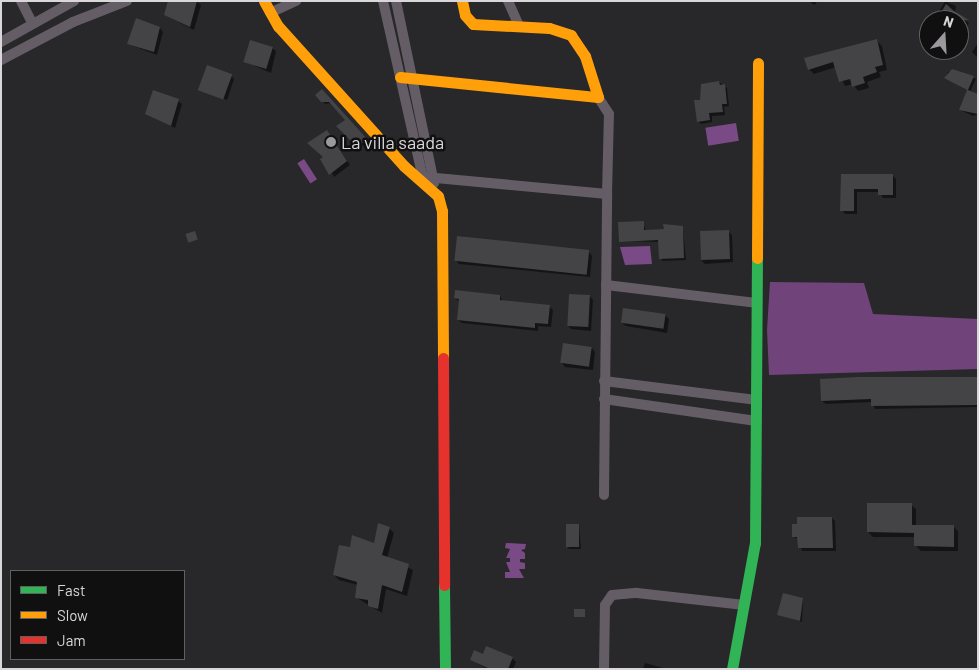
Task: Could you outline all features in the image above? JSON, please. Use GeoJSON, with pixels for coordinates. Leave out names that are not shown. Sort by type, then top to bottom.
{"type":"FeatureCollection","features":[{"type":"Feature","properties":{"kind":"street"},"geometry":{"type":"LineString","coordinates":[[21,1],[32,23]]}},
{"type":"Feature","properties":{"kind":"street"},"geometry":{"type":"LineString","coordinates":[[1,42],[74,1]]}},
{"type":"Feature","properties":{"kind":"street"},"geometry":{"type":"LineString","coordinates":[[1,60],[74,22],[126,1]]}},
{"type":"Feature","properties":{"kind":"street"},"geometry":{"type":"LineString","coordinates":[[264,1],[278,26],[362,120],[427,180],[438,196],[444,220],[445,669]]}},
{"type":"Feature","properties":{"kind":"street"},"geometry":{"type":"LineString","coordinates":[[270,13],[296,1]]}},
{"type":"Feature","properties":{"kind":"street"},"geometry":{"type":"LineString","coordinates":[[383,1],[400,77],[427,180]]}},
{"type":"Feature","properties":{"kind":"street"},"geometry":{"type":"LineString","coordinates":[[396,1],[414,78],[427,180]]}},
{"type":"Feature","properties":{"kind":"street"},"geometry":{"type":"LineString","coordinates":[[462,1],[465,15],[473,24],[549,28],[571,35],[585,56],[598,97],[609,114],[604,495]]}},
{"type":"Feature","properties":{"kind":"street"},"geometry":{"type":"LineString","coordinates":[[508,1],[519,26]]}},
{"type":"Feature","properties":{"kind":"street"},"geometry":{"type":"LineString","coordinates":[[732,669],[755,543],[758,63]]}},
{"type":"Feature","properties":{"kind":"street"},"geometry":{"type":"LineString","coordinates":[[400,77],[598,97]]}},
{"type":"Feature","properties":{"kind":"street"},"geometry":{"type":"LineString","coordinates":[[427,180],[607,194]]}},
{"type":"Feature","properties":{"kind":"street"},"geometry":{"type":"LineString","coordinates":[[606,285],[756,303]]}},
{"type":"Feature","properties":{"kind":"street"},"geometry":{"type":"LineString","coordinates":[[604,381],[662,390],[756,400]]}},
{"type":"Feature","properties":{"kind":"street"},"geometry":{"type":"LineString","coordinates":[[662,390],[662,409]]}},
{"type":"Feature","properties":{"kind":"street"},"geometry":{"type":"LineString","coordinates":[[604,399],[662,409],[756,421]]}},
{"type":"Feature","properties":{"kind":"street"},"geometry":{"type":"LineString","coordinates":[[604,669],[606,605],[612,595],[637,593],[744,605]]}},
{"type":"Feature","properties":{"kind":"shaded area"},"geometry":{"type":"Polygon","coordinates":[[[736,123],[739,141],[708,146],[705,128],[736,123]]]}},
{"type":"Feature","properties":{"kind":"shaded area"},"geometry":{"type":"Polygon","coordinates":[[[304,159],[317,179],[310,183],[297,163],[304,159]]]}},
{"type":"Feature","properties":{"kind":"shaded area"},"geometry":{"type":"Polygon","coordinates":[[[650,246],[652,264],[625,265],[620,247],[650,246]]]}},
{"type":"Feature","properties":{"kind":"shaded area"},"geometry":{"type":"Polygon","coordinates":[[[770,282],[864,283],[873,314],[978,319],[978,369],[769,375],[767,330],[770,282]]]}},
{"type":"Feature","properties":{"kind":"shaded area"},"geometry":{"type":"Polygon","coordinates":[[[506,543],[526,544],[525,549],[521,550],[525,553],[525,559],[520,559],[520,562],[525,563],[525,569],[519,569],[524,578],[505,578],[505,572],[510,572],[506,562],[510,562],[510,558],[506,558],[510,549],[505,548],[506,543]]]}},
{"type":"Feature","properties":{"kind":"building"},"geometry":{"type":"Polygon","coordinates":[[[168,1],[197,1],[190,27],[164,15],[168,1]]]}},
{"type":"Feature","properties":{"kind":"building"},"geometry":{"type":"Polygon","coordinates":[[[946,4],[953,10],[942,10],[946,4]]]}},
{"type":"Feature","properties":{"kind":"building"},"geometry":{"type":"Polygon","coordinates":[[[136,18],[160,27],[154,52],[127,44],[136,18]]]}},
{"type":"Feature","properties":{"kind":"building"},"geometry":{"type":"Polygon","coordinates":[[[877,39],[883,65],[875,67],[877,72],[863,77],[865,83],[852,87],[850,79],[839,82],[833,62],[808,70],[804,58],[877,39]]]}},
{"type":"Feature","properties":{"kind":"building"},"geometry":{"type":"Polygon","coordinates":[[[250,40],[273,47],[266,69],[243,62],[250,40]]]}},
{"type":"Feature","properties":{"kind":"building"},"geometry":{"type":"Polygon","coordinates":[[[207,65],[232,74],[223,100],[198,90],[207,65]]]}},
{"type":"Feature","properties":{"kind":"building"},"geometry":{"type":"Polygon","coordinates":[[[952,69],[974,76],[968,90],[978,94],[978,114],[959,110],[967,90],[944,78],[952,69]]]}},
{"type":"Feature","properties":{"kind":"building"},"geometry":{"type":"Polygon","coordinates":[[[719,81],[720,85],[725,84],[727,104],[722,104],[723,112],[709,113],[710,120],[697,122],[694,100],[700,100],[701,84],[719,81]]]}},
{"type":"Feature","properties":{"kind":"building"},"geometry":{"type":"Polygon","coordinates":[[[322,89],[367,139],[360,145],[355,140],[352,142],[336,126],[345,120],[329,102],[321,102],[315,95],[322,89]]]}},
{"type":"Feature","properties":{"kind":"building"},"geometry":{"type":"Polygon","coordinates":[[[153,90],[179,99],[171,126],[145,114],[153,90]]]}},
{"type":"Feature","properties":{"kind":"building"},"geometry":{"type":"Polygon","coordinates":[[[327,130],[347,161],[329,175],[320,159],[323,157],[307,143],[327,130]]]}},
{"type":"Feature","properties":{"kind":"building"},"geometry":{"type":"Polygon","coordinates":[[[841,174],[893,174],[893,195],[878,195],[878,189],[854,189],[854,211],[840,211],[841,174]]]}},
{"type":"Feature","properties":{"kind":"building"},"geometry":{"type":"Polygon","coordinates":[[[644,221],[644,230],[664,229],[663,224],[683,226],[684,258],[659,259],[658,240],[619,242],[618,222],[644,221]]]}},
{"type":"Feature","properties":{"kind":"building"},"geometry":{"type":"Polygon","coordinates":[[[729,230],[730,259],[701,260],[700,231],[729,230]]]}},
{"type":"Feature","properties":{"kind":"building"},"geometry":{"type":"Polygon","coordinates":[[[195,231],[198,240],[188,243],[185,234],[195,231]]]}},
{"type":"Feature","properties":{"kind":"building"},"geometry":{"type":"Polygon","coordinates":[[[457,236],[589,250],[587,275],[454,261],[457,236]]]}},
{"type":"Feature","properties":{"kind":"building"},"geometry":{"type":"Polygon","coordinates":[[[455,290],[500,295],[500,300],[550,305],[548,324],[535,323],[535,328],[457,320],[459,299],[454,298],[455,290]]]}},
{"type":"Feature","properties":{"kind":"building"},"geometry":{"type":"Polygon","coordinates":[[[569,294],[590,295],[588,327],[567,326],[569,294]]]}},
{"type":"Feature","properties":{"kind":"building"},"geometry":{"type":"Polygon","coordinates":[[[623,308],[666,314],[663,329],[621,323],[623,308]]]}},
{"type":"Feature","properties":{"kind":"building"},"geometry":{"type":"Polygon","coordinates":[[[563,343],[592,347],[589,367],[560,363],[563,343]]]}},
{"type":"Feature","properties":{"kind":"building"},"geometry":{"type":"Polygon","coordinates":[[[858,377],[978,377],[978,405],[871,406],[871,399],[821,401],[820,379],[858,377]]]}},
{"type":"Feature","properties":{"kind":"building"},"geometry":{"type":"Polygon","coordinates":[[[867,503],[912,503],[912,525],[954,525],[954,547],[914,546],[914,533],[867,532],[867,503]]]}},
{"type":"Feature","properties":{"kind":"building"},"geometry":{"type":"Polygon","coordinates":[[[797,517],[832,517],[833,548],[798,548],[797,537],[792,537],[792,524],[797,524],[797,517]]]}},
{"type":"Feature","properties":{"kind":"building"},"geometry":{"type":"Polygon","coordinates":[[[378,523],[390,527],[382,555],[409,564],[402,592],[382,585],[378,609],[368,606],[368,600],[355,598],[357,582],[333,575],[339,545],[350,547],[352,535],[374,543],[378,523]]]}},
{"type":"Feature","properties":{"kind":"building"},"geometry":{"type":"Polygon","coordinates":[[[566,524],[579,524],[579,547],[566,547],[566,524]]]}},
{"type":"Feature","properties":{"kind":"building"},"geometry":{"type":"Polygon","coordinates":[[[783,593],[803,598],[800,621],[777,615],[783,593]]]}},
{"type":"Feature","properties":{"kind":"building"},"geometry":{"type":"Polygon","coordinates":[[[574,609],[585,609],[585,617],[574,617],[574,609]]]}},
{"type":"Feature","properties":{"kind":"building"},"geometry":{"type":"Polygon","coordinates":[[[486,646],[513,657],[508,669],[490,669],[470,660],[474,650],[483,654],[486,646]]]}},
{"type":"Feature","properties":{"kind":"traffic: fast"},"geometry":{"type":"LineString","coordinates":[[732,669],[755,543],[757,258]]}},
{"type":"Feature","properties":{"kind":"traffic: fast"},"geometry":{"type":"LineString","coordinates":[[444,585],[445,669]]}},
{"type":"Feature","properties":{"kind":"traffic: slow"},"geometry":{"type":"LineString","coordinates":[[264,1],[278,26],[404,166],[438,196],[442,211],[443,358]]}},
{"type":"Feature","properties":{"kind":"traffic: slow"},"geometry":{"type":"LineString","coordinates":[[400,77],[598,97],[585,56],[571,35],[549,28],[473,24],[465,15],[462,1]]}},
{"type":"Feature","properties":{"kind":"traffic: slow"},"geometry":{"type":"LineString","coordinates":[[757,258],[758,63]]}},
{"type":"Feature","properties":{"kind":"traffic: jam"},"geometry":{"type":"LineString","coordinates":[[443,358],[444,585]]}},
{"type":"Feature","properties":{"kind":"place","name":"La villa saada"},"geometry":{"type":"Point","coordinates":[331,142]}}]}
